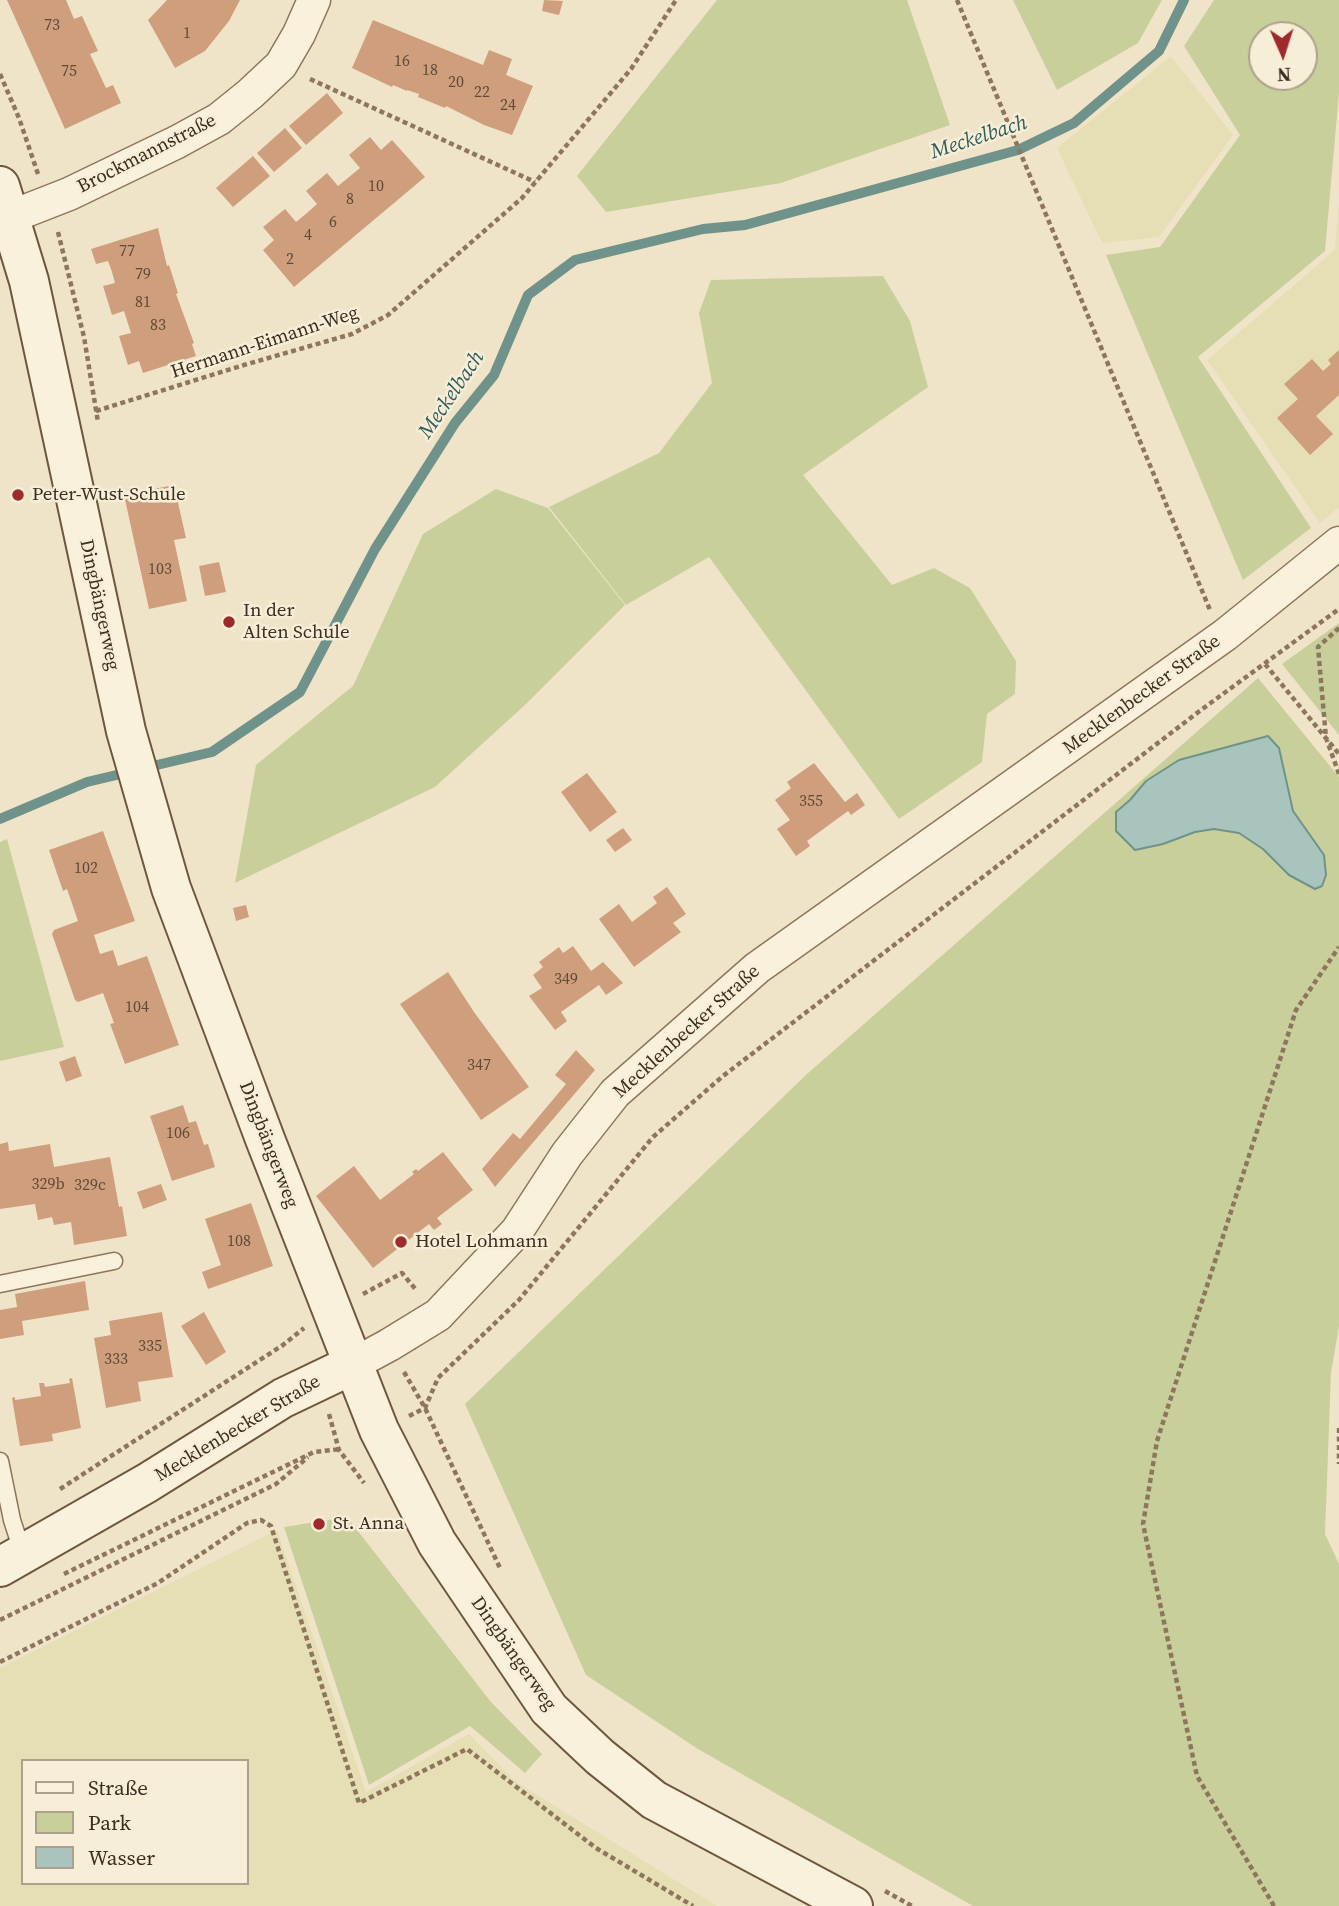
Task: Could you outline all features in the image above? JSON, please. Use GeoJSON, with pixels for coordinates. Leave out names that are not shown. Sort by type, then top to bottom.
{"type":"FeatureCollection","features":[{"type":"Feature","properties":{"kind":"street","name":"Brockmannstraße"},"geometry":{"type":"LineString","coordinates":[[5,202],[69,194],[219,119],[281,65],[314,0]]}},
{"type":"Feature","properties":{"kind":"street","name":"Dingbängerweg"},"geometry":{"type":"LineString","coordinates":[[5,202],[29,281],[130,745],[171,888],[379,1430],[437,1543],[549,1709],[600,1757],[654,1800],[864,1896]]}},
{"type":"Feature","properties":{"kind":"street","name":"Mecklenbecker Straße"},"geometry":{"type":"LineString","coordinates":[[12,1560],[147,1483],[283,1398],[352,1365],[438,1315],[517,1231],[567,1154],[615,1093],[757,968],[1225,635],[1302,575],[1339,542]]}},
{"type":"Feature","properties":{"kind":"lane"},"geometry":{"type":"LineString","coordinates":[[0,1284],[114,1261]]}},
{"type":"Feature","properties":{"kind":"lane","name":"Mecklenbecker Straße"},"geometry":{"type":"LineString","coordinates":[[0,1461],[12,1520],[12,1560]]}},
{"type":"Feature","properties":{"kind":"path","name":"Hermann-Eimann-Weg"},"geometry":{"type":"LineString","coordinates":[[59,418],[97,411],[352,334],[388,315],[522,198],[631,69],[676,0]]}},
{"type":"Feature","properties":{"kind":"path"},"geometry":{"type":"LineString","coordinates":[[957,0],[1205,603],[1225,635]]}},
{"type":"Feature","properties":{"kind":"path"},"geometry":{"type":"LineString","coordinates":[[281,65],[535,182]]}},
{"type":"Feature","properties":{"kind":"path"},"geometry":{"type":"LineString","coordinates":[[379,1430],[425,1408],[438,1378],[519,1300],[653,1137],[723,1076],[1201,710],[1339,609]]}},
{"type":"Feature","properties":{"kind":"path"},"geometry":{"type":"LineString","coordinates":[[1339,628],[1318,647],[1326,738],[1339,774]]}},
{"type":"Feature","properties":{"kind":"path"},"geometry":{"type":"LineString","coordinates":[[1265,664],[1339,754]]}},
{"type":"Feature","properties":{"kind":"path"},"geometry":{"type":"LineString","coordinates":[[1274,1906],[1197,1776],[1143,1524],[1157,1441],[1296,1010],[1339,947]]}},
{"type":"Feature","properties":{"kind":"path"},"geometry":{"type":"LineString","coordinates":[[57,1491],[332,1311]]}},
{"type":"Feature","properties":{"kind":"path"},"geometry":{"type":"LineString","coordinates":[[425,1408],[501,1571]]}},
{"type":"Feature","properties":{"kind":"path"},"geometry":{"type":"LineString","coordinates":[[1339,1428],[1339,1464]]}},
{"type":"Feature","properties":{"kind":"path"},"geometry":{"type":"LineString","coordinates":[[0,1620],[276,1484],[314,1452],[63,1575]]}},
{"type":"Feature","properties":{"kind":"path"},"geometry":{"type":"LineString","coordinates":[[0,1662],[158,1583],[247,1523],[261,1520],[271,1527],[359,1802],[467,1749],[596,1848],[693,1906]]}},
{"type":"Feature","properties":{"kind":"path"},"geometry":{"type":"LineString","coordinates":[[864,1896],[912,1906]]}},
{"type":"Feature","properties":{"kind":"shaded area"},"geometry":{"type":"Polygon","coordinates":[[[1171,56],[1233,135],[1159,237],[1102,243],[1057,148],[1171,56]]]}},
{"type":"Feature","properties":{"kind":"shaded area"},"geometry":{"type":"Polygon","coordinates":[[[1339,197],[1339,507],[1320,523],[1207,360],[1335,250],[1339,197]]]}},
{"type":"Feature","properties":{"kind":"shaded area"},"geometry":{"type":"Polygon","coordinates":[[[277,1530],[366,1792],[469,1734],[516,1782],[717,1906],[0,1906],[0,1668],[277,1530]]]}},
{"type":"Feature","properties":{"kind":"green space"},"geometry":{"type":"Polygon","coordinates":[[[717,0],[907,0],[950,125],[781,183],[606,212],[577,176],[717,0]]]}},
{"type":"Feature","properties":{"kind":"green space"},"geometry":{"type":"Polygon","coordinates":[[[1013,0],[1162,0],[1138,43],[1057,90],[1013,0]]]}},
{"type":"Feature","properties":{"kind":"green space"},"geometry":{"type":"Polygon","coordinates":[[[1214,0],[1339,0],[1339,93],[1325,251],[1198,357],[1311,528],[1243,580],[1106,255],[1160,247],[1240,135],[1184,46],[1214,0]]]}},
{"type":"Feature","properties":{"kind":"green space"},"geometry":{"type":"Polygon","coordinates":[[[883,276],[910,321],[928,387],[803,475],[892,585],[934,568],[970,588],[1016,661],[1015,694],[987,714],[982,762],[899,819],[709,557],[626,605],[549,507],[659,453],[712,383],[699,313],[711,280],[883,276]]]}},
{"type":"Feature","properties":{"kind":"green space"},"geometry":{"type":"Polygon","coordinates":[[[496,489],[548,508],[625,605],[526,704],[435,787],[235,883],[256,765],[353,686],[423,534],[496,489]]]}},
{"type":"Feature","properties":{"kind":"green space"},"geometry":{"type":"Polygon","coordinates":[[[1339,623],[1339,735],[1282,664],[1339,623]]]}},
{"type":"Feature","properties":{"kind":"green space"},"geometry":{"type":"Polygon","coordinates":[[[1258,678],[1339,777],[1339,1326],[1331,1373],[1325,1534],[1339,1564],[1339,1906],[973,1906],[698,1749],[586,1675],[465,1404],[807,1074],[1258,678]]]}},
{"type":"Feature","properties":{"kind":"green space"},"geometry":{"type":"Polygon","coordinates":[[[7,839],[64,1047],[0,1061],[0,842],[7,839]]]}},
{"type":"Feature","properties":{"kind":"green space"},"geometry":{"type":"Polygon","coordinates":[[[347,1517],[491,1702],[542,1754],[525,1773],[470,1726],[369,1785],[284,1527],[347,1517]]]}},
{"type":"Feature","properties":{"kind":"water"},"geometry":{"type":"Polygon","coordinates":[[[1268,736],[1279,748],[1293,811],[1324,855],[1326,875],[1322,886],[1315,889],[1289,875],[1263,849],[1239,833],[1214,829],[1195,832],[1163,844],[1135,850],[1116,831],[1116,812],[1146,781],[1179,760],[1268,736]]]}},
{"type":"Feature","properties":{"kind":"building"},"geometry":{"type":"Polygon","coordinates":[[[7,0],[66,0],[74,19],[82,16],[98,51],[90,54],[106,88],[113,85],[121,103],[65,129],[7,0]]]}},
{"type":"Feature","properties":{"kind":"building"},"geometry":{"type":"Polygon","coordinates":[[[167,0],[240,0],[229,21],[205,51],[175,68],[148,20],[167,0]]]}},
{"type":"Feature","properties":{"kind":"building"},"geometry":{"type":"Polygon","coordinates":[[[544,0],[563,1],[559,15],[542,11],[544,0]]]}},
{"type":"Feature","properties":{"kind":"building"},"geometry":{"type":"Polygon","coordinates":[[[373,20],[483,65],[489,50],[512,59],[506,75],[533,86],[512,135],[352,68],[373,20]]]}},
{"type":"Feature","properties":{"kind":"building"},"geometry":{"type":"Polygon","coordinates":[[[327,93],[343,113],[306,145],[289,126],[327,93]]]}},
{"type":"Feature","properties":{"kind":"building"},"geometry":{"type":"Polygon","coordinates":[[[285,128],[302,148],[274,172],[257,153],[285,128]]]}},
{"type":"Feature","properties":{"kind":"building"},"geometry":{"type":"Polygon","coordinates":[[[370,137],[381,150],[392,140],[425,177],[294,287],[263,250],[274,240],[263,227],[285,209],[296,222],[307,213],[317,204],[306,191],[327,173],[338,186],[360,168],[349,155],[370,137]]]}},
{"type":"Feature","properties":{"kind":"building"},"geometry":{"type":"Polygon","coordinates":[[[253,156],[270,176],[233,207],[216,188],[253,156]]]}},
{"type":"Feature","properties":{"kind":"building"},"geometry":{"type":"Polygon","coordinates":[[[158,228],[167,266],[169,265],[196,356],[143,373],[139,361],[128,365],[119,336],[131,333],[124,311],[112,315],[103,286],[115,283],[108,261],[96,264],[91,249],[158,228]]]}},
{"type":"Feature","properties":{"kind":"building"},"geometry":{"type":"Polygon","coordinates":[[[1339,350],[1339,395],[1316,416],[1333,434],[1310,455],[1277,418],[1298,399],[1284,384],[1312,359],[1323,371],[1331,364],[1328,360],[1339,350]]]}},
{"type":"Feature","properties":{"kind":"building"},"geometry":{"type":"Polygon","coordinates":[[[174,485],[186,538],[174,540],[187,601],[149,609],[124,495],[174,485]]]}},
{"type":"Feature","properties":{"kind":"building"},"geometry":{"type":"Polygon","coordinates":[[[219,562],[226,592],[205,596],[199,566],[219,562]]]}},
{"type":"Feature","properties":{"kind":"building"},"geometry":{"type":"Polygon","coordinates":[[[814,763],[845,802],[857,793],[865,805],[851,815],[848,811],[807,841],[810,846],[796,856],[777,829],[790,820],[775,800],[791,788],[787,782],[814,763]]]}},
{"type":"Feature","properties":{"kind":"building"},"geometry":{"type":"Polygon","coordinates":[[[587,773],[617,812],[590,832],[561,792],[587,773]]]}},
{"type":"Feature","properties":{"kind":"building"},"geometry":{"type":"Polygon","coordinates":[[[623,828],[632,840],[615,852],[606,840],[623,828]]]}},
{"type":"Feature","properties":{"kind":"building"},"geometry":{"type":"Polygon","coordinates":[[[103,831],[135,921],[94,935],[100,954],[113,950],[118,966],[147,956],[179,1045],[125,1064],[110,1024],[114,1023],[103,993],[78,1002],[75,1000],[52,934],[54,930],[78,921],[67,889],[63,891],[49,850],[103,831]]]}},
{"type":"Feature","properties":{"kind":"building"},"geometry":{"type":"Polygon","coordinates":[[[667,887],[686,914],[673,923],[681,932],[634,967],[599,919],[619,904],[632,922],[657,903],[653,897],[667,887]]]}},
{"type":"Feature","properties":{"kind":"building"},"geometry":{"type":"Polygon","coordinates":[[[246,905],[249,917],[236,921],[233,908],[246,905]]]}},
{"type":"Feature","properties":{"kind":"building"},"geometry":{"type":"Polygon","coordinates":[[[573,946],[591,971],[603,962],[623,983],[606,995],[599,985],[561,1012],[567,1021],[555,1030],[529,996],[542,988],[533,975],[543,967],[539,962],[559,947],[563,953],[573,946]]]}},
{"type":"Feature","properties":{"kind":"building"},"geometry":{"type":"Polygon","coordinates":[[[448,972],[529,1087],[481,1120],[400,1004],[448,972]]]}},
{"type":"Feature","properties":{"kind":"building"},"geometry":{"type":"Polygon","coordinates":[[[576,1050],[595,1070],[495,1187],[482,1169],[513,1133],[520,1139],[566,1084],[555,1075],[576,1050]]]}},
{"type":"Feature","properties":{"kind":"building"},"geometry":{"type":"Polygon","coordinates":[[[75,1056],[82,1076],[66,1082],[59,1062],[75,1056]]]}},
{"type":"Feature","properties":{"kind":"building"},"geometry":{"type":"Polygon","coordinates":[[[183,1105],[189,1123],[196,1121],[204,1145],[208,1144],[215,1167],[172,1181],[150,1116],[183,1105]]]}},
{"type":"Feature","properties":{"kind":"building"},"geometry":{"type":"Polygon","coordinates":[[[8,1142],[9,1151],[50,1144],[54,1167],[110,1157],[127,1236],[74,1245],[71,1222],[54,1225],[52,1217],[38,1220],[35,1204],[0,1209],[0,1144],[8,1142]]]}},
{"type":"Feature","properties":{"kind":"building"},"geometry":{"type":"Polygon","coordinates":[[[443,1152],[473,1190],[437,1218],[442,1224],[434,1230],[429,1224],[373,1268],[316,1196],[354,1166],[380,1200],[414,1174],[412,1172],[416,1169],[418,1171],[443,1152]]]}},
{"type":"Feature","properties":{"kind":"building"},"geometry":{"type":"Polygon","coordinates":[[[161,1184],[167,1200],[143,1209],[137,1192],[161,1184]]]}},
{"type":"Feature","properties":{"kind":"building"},"geometry":{"type":"Polygon","coordinates":[[[251,1203],[273,1266],[208,1289],[202,1272],[221,1265],[205,1219],[251,1203]]]}},
{"type":"Feature","properties":{"kind":"building"},"geometry":{"type":"Polygon","coordinates":[[[85,1281],[89,1310],[22,1321],[24,1335],[0,1339],[0,1310],[17,1307],[15,1294],[85,1281]]]}},
{"type":"Feature","properties":{"kind":"building"},"geometry":{"type":"Polygon","coordinates":[[[162,1312],[173,1377],[138,1382],[141,1401],[106,1408],[94,1338],[111,1335],[109,1321],[162,1312]]]}},
{"type":"Feature","properties":{"kind":"building"},"geometry":{"type":"Polygon","coordinates":[[[204,1312],[226,1352],[206,1365],[181,1326],[204,1312]]]}},
{"type":"Feature","properties":{"kind":"building"},"geometry":{"type":"Polygon","coordinates":[[[72,1378],[81,1428],[52,1434],[53,1441],[20,1446],[12,1398],[15,1397],[15,1400],[41,1396],[39,1383],[44,1383],[45,1387],[70,1383],[69,1379],[72,1378]]]}},
{"type":"Feature","properties":{"kind":"waterway","name":"Meckelbach"},"geometry":{"type":"LineString","coordinates":[[144,768],[212,752],[300,692],[375,549],[455,423],[494,375],[528,295],[575,260],[703,229],[745,225],[1018,150],[1074,123],[1159,51],[1184,0]]}},
{"type":"Feature","properties":{"kind":"waterway","name":"Meckelbach"},"geometry":{"type":"LineString","coordinates":[[0,819],[87,782],[129,772]]}},
{"type":"Feature","properties":{"kind":"place","name":"Peter-Wust-Schule"},"geometry":{"type":"Point","coordinates":[18,495]}},
{"type":"Feature","properties":{"kind":"place","name":"In der Alten Schule"},"geometry":{"type":"Point","coordinates":[229,622]}},
{"type":"Feature","properties":{"kind":"place","name":"Hotel Lohmann"},"geometry":{"type":"Point","coordinates":[401,1242]}},
{"type":"Feature","properties":{"kind":"place","name":"St. Anna"},"geometry":{"type":"Point","coordinates":[319,1524]}}]}
